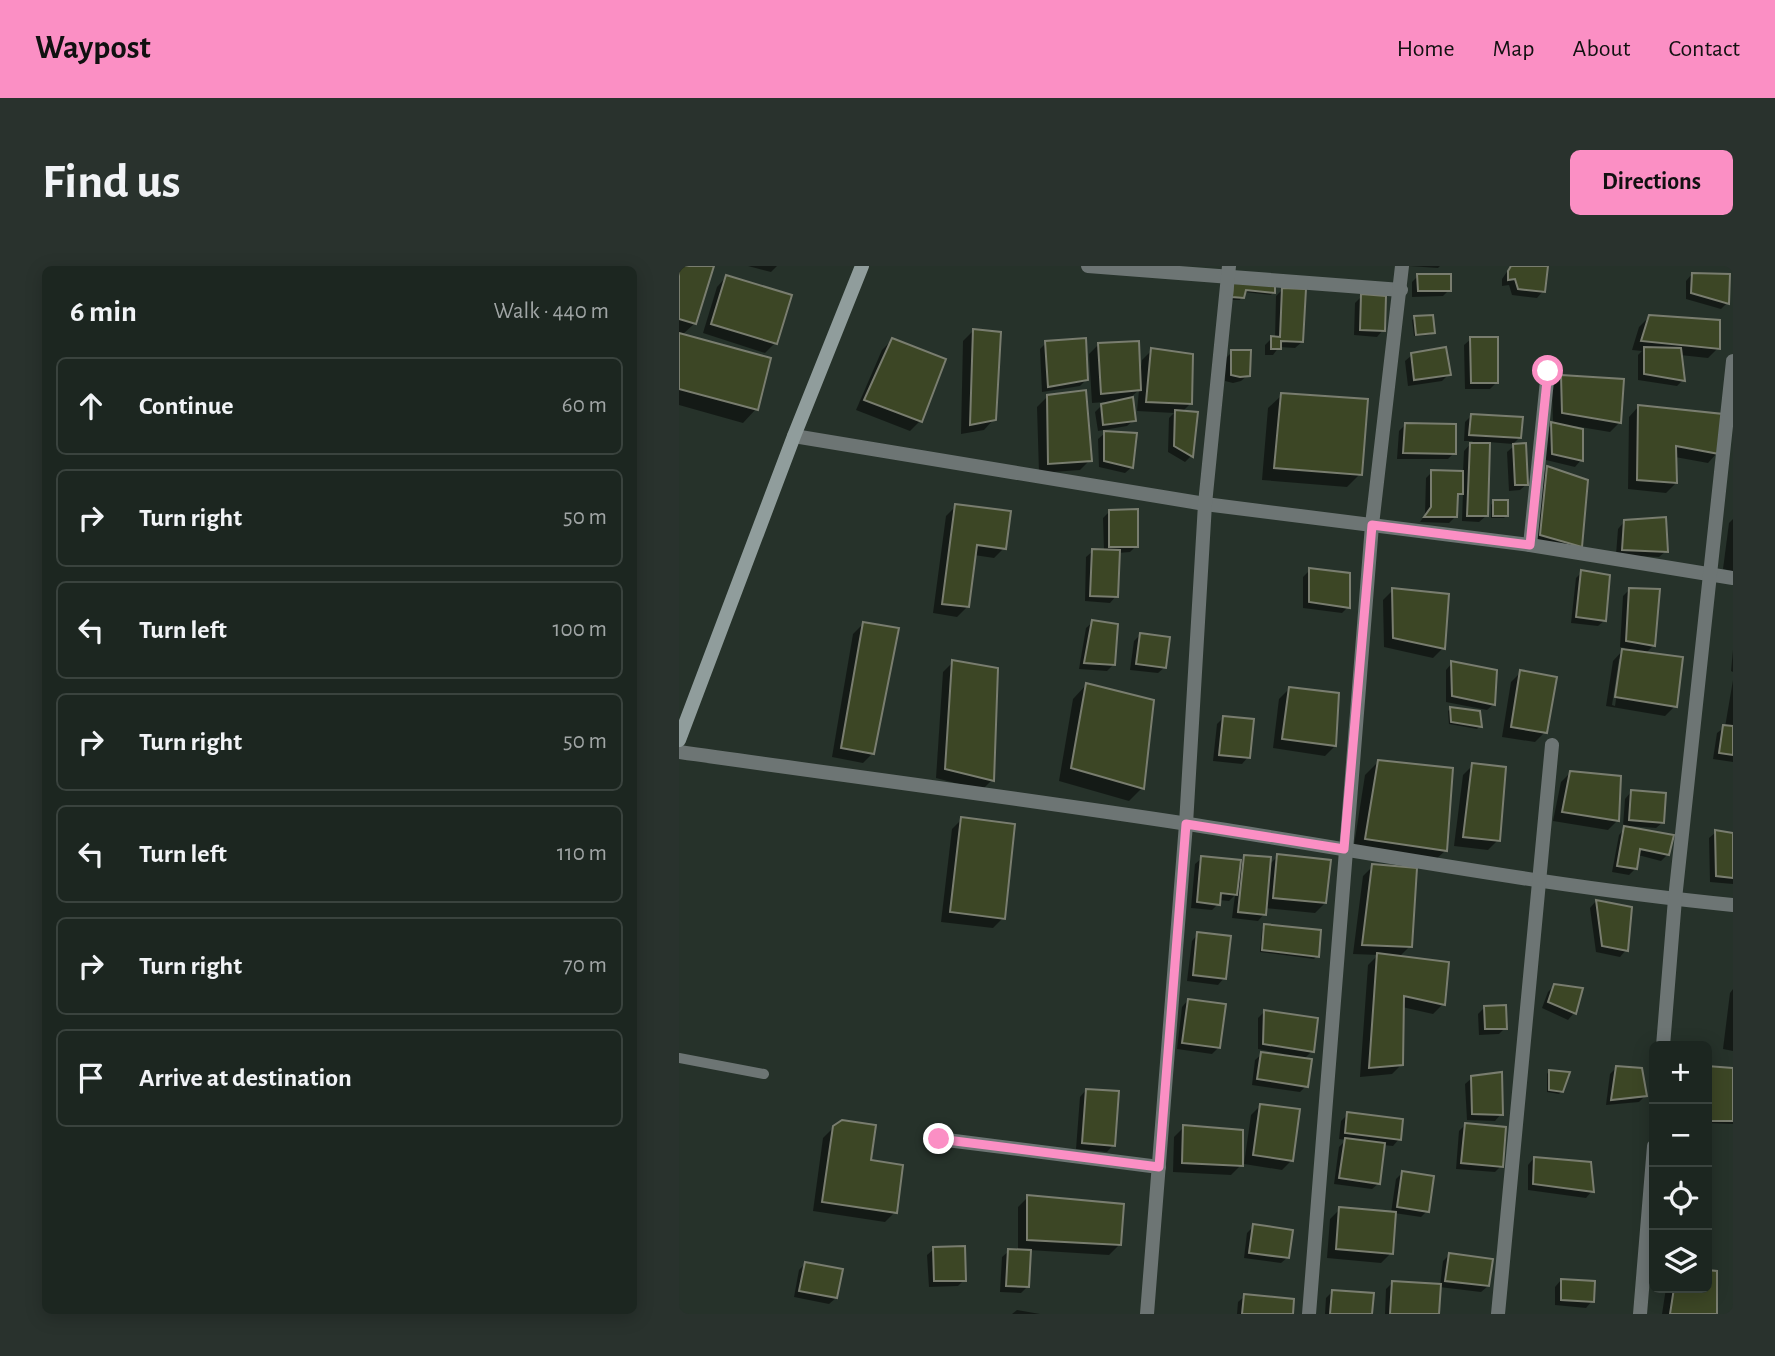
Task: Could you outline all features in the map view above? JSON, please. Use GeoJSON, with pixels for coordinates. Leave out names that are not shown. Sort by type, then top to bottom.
{"type":"FeatureCollection","features":[{"type":"Feature","properties":{"kind":"street"},"geometry":{"type":"LineString","coordinates":[[679,740],[794,436],[862,266]]}},
{"type":"Feature","properties":{"kind":"street"},"geometry":{"type":"LineString","coordinates":[[1088,266],[1228,272],[1401,290]]}},
{"type":"Feature","properties":{"kind":"street"},"geometry":{"type":"LineString","coordinates":[[1309,1314],[1344,849],[1372,525],[1402,266]]}},
{"type":"Feature","properties":{"kind":"street"},"geometry":{"type":"LineString","coordinates":[[1147,1314],[1186,824],[1205,504],[1228,272]]}},
{"type":"Feature","properties":{"kind":"street"},"geometry":{"type":"LineString","coordinates":[[1663,1041],[1675,899],[1733,362]]}},
{"type":"Feature","properties":{"kind":"street"},"geometry":{"type":"LineString","coordinates":[[1530,545],[1548,371]]}},
{"type":"Feature","properties":{"kind":"street"},"geometry":{"type":"LineString","coordinates":[[794,436],[1205,504],[1530,545],[1733,578]]}},
{"type":"Feature","properties":{"kind":"street"},"geometry":{"type":"LineString","coordinates":[[1498,1314],[1552,745]]}},
{"type":"Feature","properties":{"kind":"street"},"geometry":{"type":"LineString","coordinates":[[679,752],[1186,824],[1538,880],[1733,905]]}},
{"type":"Feature","properties":{"kind":"street"},"geometry":{"type":"LineString","coordinates":[[939,1139],[1159,1167]]}},
{"type":"Feature","properties":{"kind":"street"},"geometry":{"type":"LineString","coordinates":[[1640,1314],[1652,1167]]}},
{"type":"Feature","properties":{"kind":"lane"},"geometry":{"type":"LineString","coordinates":[[679,1058],[764,1074]]}},
{"type":"Feature","properties":{"kind":"building"},"geometry":{"type":"Polygon","coordinates":[[[679,266],[714,266],[696,324],[679,319],[679,266]]]}},
{"type":"Feature","properties":{"kind":"building"},"geometry":{"type":"Polygon","coordinates":[[[1511,266],[1548,266],[1545,292],[1518,289],[1515,279],[1508,280],[1511,266]]]}},
{"type":"Feature","properties":{"kind":"building"},"geometry":{"type":"Polygon","coordinates":[[[1692,273],[1730,274],[1729,304],[1691,293],[1692,273]]]}},
{"type":"Feature","properties":{"kind":"building"},"geometry":{"type":"Polygon","coordinates":[[[1417,274],[1451,274],[1451,291],[1418,291],[1417,274]]]}},
{"type":"Feature","properties":{"kind":"building"},"geometry":{"type":"Polygon","coordinates":[[[726,275],[792,295],[777,344],[711,324],[726,275]]]}},
{"type":"Feature","properties":{"kind":"building"},"geometry":{"type":"Polygon","coordinates":[[[1233,281],[1275,284],[1275,293],[1246,290],[1244,298],[1232,297],[1233,281]]]}},
{"type":"Feature","properties":{"kind":"building"},"geometry":{"type":"Polygon","coordinates":[[[1282,288],[1306,289],[1303,342],[1281,341],[1281,349],[1271,349],[1271,336],[1280,337],[1282,288]]]}},
{"type":"Feature","properties":{"kind":"building"},"geometry":{"type":"Polygon","coordinates":[[[1361,294],[1386,296],[1385,331],[1360,330],[1361,294]]]}},
{"type":"Feature","properties":{"kind":"building"},"geometry":{"type":"Polygon","coordinates":[[[1433,315],[1435,333],[1416,335],[1414,316],[1433,315]]]}},
{"type":"Feature","properties":{"kind":"building"},"geometry":{"type":"Polygon","coordinates":[[[1649,315],[1720,320],[1720,349],[1641,341],[1649,315]]]}},
{"type":"Feature","properties":{"kind":"building"},"geometry":{"type":"Polygon","coordinates":[[[973,329],[1001,332],[996,420],[970,425],[973,329]]]}},
{"type":"Feature","properties":{"kind":"building"},"geometry":{"type":"Polygon","coordinates":[[[679,333],[771,358],[758,410],[679,389],[679,333]]]}},
{"type":"Feature","properties":{"kind":"building"},"geometry":{"type":"Polygon","coordinates":[[[1470,337],[1498,337],[1498,383],[1471,383],[1470,337]]]}},
{"type":"Feature","properties":{"kind":"building"},"geometry":{"type":"Polygon","coordinates":[[[892,338],[946,359],[922,422],[864,400],[892,338]]]}},
{"type":"Feature","properties":{"kind":"building"},"geometry":{"type":"Polygon","coordinates":[[[1086,338],[1088,380],[1048,387],[1045,341],[1086,338]]]}},
{"type":"Feature","properties":{"kind":"building"},"geometry":{"type":"Polygon","coordinates":[[[1139,341],[1141,390],[1101,394],[1098,343],[1139,341]]]}},
{"type":"Feature","properties":{"kind":"building"},"geometry":{"type":"Polygon","coordinates":[[[1446,347],[1451,375],[1414,380],[1411,353],[1446,347]]]}},
{"type":"Feature","properties":{"kind":"building"},"geometry":{"type":"Polygon","coordinates":[[[1644,347],[1681,348],[1685,381],[1644,374],[1644,347]]]}},
{"type":"Feature","properties":{"kind":"building"},"geometry":{"type":"Polygon","coordinates":[[[1151,348],[1193,354],[1192,404],[1146,402],[1151,348]]]}},
{"type":"Feature","properties":{"kind":"building"},"geometry":{"type":"Polygon","coordinates":[[[1231,350],[1251,350],[1250,376],[1231,375],[1231,350]]]}},
{"type":"Feature","properties":{"kind":"building"},"geometry":{"type":"Polygon","coordinates":[[[1561,375],[1624,379],[1621,423],[1562,413],[1561,375]]]}},
{"type":"Feature","properties":{"kind":"building"},"geometry":{"type":"Polygon","coordinates":[[[1086,390],[1092,461],[1048,464],[1047,395],[1086,390]]]}},
{"type":"Feature","properties":{"kind":"building"},"geometry":{"type":"Polygon","coordinates":[[[1281,393],[1368,399],[1362,475],[1274,468],[1281,393]]]}},
{"type":"Feature","properties":{"kind":"building"},"geometry":{"type":"Polygon","coordinates":[[[1133,397],[1136,421],[1103,425],[1101,404],[1133,397]]]}},
{"type":"Feature","properties":{"kind":"building"},"geometry":{"type":"Polygon","coordinates":[[[1638,405],[1723,414],[1719,454],[1676,446],[1677,483],[1637,480],[1638,405]]]}},
{"type":"Feature","properties":{"kind":"building"},"geometry":{"type":"Polygon","coordinates":[[[1175,410],[1198,412],[1193,457],[1174,446],[1175,410]]]}},
{"type":"Feature","properties":{"kind":"building"},"geometry":{"type":"Polygon","coordinates":[[[1471,414],[1523,417],[1521,438],[1469,435],[1471,414]]]}},
{"type":"Feature","properties":{"kind":"building"},"geometry":{"type":"Polygon","coordinates":[[[1551,422],[1583,429],[1583,461],[1552,454],[1551,422]]]}},
{"type":"Feature","properties":{"kind":"building"},"geometry":{"type":"Polygon","coordinates":[[[1405,423],[1456,424],[1456,454],[1403,453],[1405,423]]]}},
{"type":"Feature","properties":{"kind":"building"},"geometry":{"type":"Polygon","coordinates":[[[1104,431],[1137,433],[1133,468],[1104,461],[1104,431]]]}},
{"type":"Feature","properties":{"kind":"building"},"geometry":{"type":"Polygon","coordinates":[[[1470,443],[1490,443],[1488,516],[1467,516],[1470,443]]]}},
{"type":"Feature","properties":{"kind":"building"},"geometry":{"type":"Polygon","coordinates":[[[1526,443],[1528,485],[1515,485],[1513,444],[1526,443]]]}},
{"type":"Feature","properties":{"kind":"building"},"geometry":{"type":"Polygon","coordinates":[[[1547,466],[1588,480],[1582,547],[1540,535],[1547,466]]]}},
{"type":"Feature","properties":{"kind":"building"},"geometry":{"type":"Polygon","coordinates":[[[1431,470],[1463,471],[1463,494],[1458,494],[1457,517],[1424,517],[1431,507],[1431,470]]]}},
{"type":"Feature","properties":{"kind":"building"},"geometry":{"type":"Polygon","coordinates":[[[1493,500],[1508,500],[1508,516],[1493,516],[1493,500]]]}},
{"type":"Feature","properties":{"kind":"building"},"geometry":{"type":"Polygon","coordinates":[[[955,504],[1011,511],[1006,549],[977,545],[969,607],[942,604],[955,504]]]}},
{"type":"Feature","properties":{"kind":"building"},"geometry":{"type":"Polygon","coordinates":[[[1138,509],[1138,547],[1109,547],[1109,510],[1138,509]]]}},
{"type":"Feature","properties":{"kind":"building"},"geometry":{"type":"Polygon","coordinates":[[[1666,517],[1668,552],[1622,550],[1624,520],[1666,517]]]}},
{"type":"Feature","properties":{"kind":"building"},"geometry":{"type":"Polygon","coordinates":[[[1092,549],[1120,550],[1118,597],[1090,596],[1092,549]]]}},
{"type":"Feature","properties":{"kind":"building"},"geometry":{"type":"Polygon","coordinates":[[[1309,568],[1350,573],[1350,608],[1309,602],[1309,568]]]}},
{"type":"Feature","properties":{"kind":"building"},"geometry":{"type":"Polygon","coordinates":[[[1581,570],[1610,575],[1606,621],[1576,617],[1581,570]]]}},
{"type":"Feature","properties":{"kind":"building"},"geometry":{"type":"Polygon","coordinates":[[[1392,588],[1449,594],[1445,649],[1393,638],[1392,588]]]}},
{"type":"Feature","properties":{"kind":"building"},"geometry":{"type":"Polygon","coordinates":[[[1629,588],[1660,589],[1655,646],[1626,641],[1629,588]]]}},
{"type":"Feature","properties":{"kind":"building"},"geometry":{"type":"Polygon","coordinates":[[[1092,620],[1118,624],[1115,665],[1084,663],[1092,620]]]}},
{"type":"Feature","properties":{"kind":"building"},"geometry":{"type":"Polygon","coordinates":[[[863,622],[899,628],[874,754],[841,748],[863,622]]]}},
{"type":"Feature","properties":{"kind":"building"},"geometry":{"type":"Polygon","coordinates":[[[1140,633],[1170,637],[1166,668],[1136,664],[1140,633]]]}},
{"type":"Feature","properties":{"kind":"building"},"geometry":{"type":"Polygon","coordinates":[[[1622,649],[1683,657],[1677,707],[1615,697],[1622,649]]]}},
{"type":"Feature","properties":{"kind":"building"},"geometry":{"type":"Polygon","coordinates":[[[952,660],[998,668],[994,781],[945,769],[952,660]]]}},
{"type":"Feature","properties":{"kind":"building"},"geometry":{"type":"Polygon","coordinates":[[[1451,661],[1497,670],[1495,705],[1452,696],[1451,661]]]}},
{"type":"Feature","properties":{"kind":"building"},"geometry":{"type":"Polygon","coordinates":[[[1520,670],[1557,677],[1547,733],[1511,727],[1520,670]]]}},
{"type":"Feature","properties":{"kind":"building"},"geometry":{"type":"Polygon","coordinates":[[[1086,683],[1154,700],[1144,789],[1071,768],[1086,683]]]}},
{"type":"Feature","properties":{"kind":"building"},"geometry":{"type":"Polygon","coordinates":[[[1289,687],[1339,693],[1336,746],[1282,739],[1289,687]]]}},
{"type":"Feature","properties":{"kind":"building"},"geometry":{"type":"Polygon","coordinates":[[[1450,707],[1480,711],[1482,727],[1451,722],[1450,707]]]}},
{"type":"Feature","properties":{"kind":"building"},"geometry":{"type":"Polygon","coordinates":[[[1223,716],[1254,719],[1250,758],[1219,755],[1223,716]]]}},
{"type":"Feature","properties":{"kind":"building"},"geometry":{"type":"Polygon","coordinates":[[[1723,725],[1733,726],[1733,755],[1719,753],[1723,725]]]}},
{"type":"Feature","properties":{"kind":"building"},"geometry":{"type":"Polygon","coordinates":[[[1378,760],[1453,768],[1447,851],[1365,839],[1378,760]]]}},
{"type":"Feature","properties":{"kind":"building"},"geometry":{"type":"Polygon","coordinates":[[[1472,763],[1506,767],[1500,841],[1463,837],[1472,763]]]}},
{"type":"Feature","properties":{"kind":"building"},"geometry":{"type":"Polygon","coordinates":[[[1570,771],[1621,776],[1619,821],[1562,812],[1570,771]]]}},
{"type":"Feature","properties":{"kind":"building"},"geometry":{"type":"Polygon","coordinates":[[[1631,790],[1666,793],[1664,823],[1629,820],[1631,790]]]}},
{"type":"Feature","properties":{"kind":"building"},"geometry":{"type":"Polygon","coordinates":[[[961,817],[1015,824],[1005,919],[950,912],[961,817]]]}},
{"type":"Feature","properties":{"kind":"building"},"geometry":{"type":"Polygon","coordinates":[[[1624,826],[1674,835],[1669,855],[1640,849],[1637,869],[1617,866],[1624,826]]]}},
{"type":"Feature","properties":{"kind":"building"},"geometry":{"type":"Polygon","coordinates":[[[1715,830],[1733,833],[1733,878],[1716,876],[1715,830]]]}},
{"type":"Feature","properties":{"kind":"building"},"geometry":{"type":"Polygon","coordinates":[[[1277,854],[1331,860],[1326,903],[1273,898],[1277,854]]]}},
{"type":"Feature","properties":{"kind":"building"},"geometry":{"type":"Polygon","coordinates":[[[1244,855],[1271,857],[1266,915],[1238,912],[1244,855]]]}},
{"type":"Feature","properties":{"kind":"building"},"geometry":{"type":"Polygon","coordinates":[[[1201,856],[1241,860],[1237,895],[1221,893],[1220,905],[1197,902],[1201,856]]]}},
{"type":"Feature","properties":{"kind":"building"},"geometry":{"type":"Polygon","coordinates":[[[1372,864],[1417,868],[1412,947],[1362,945],[1372,864]]]}},
{"type":"Feature","properties":{"kind":"building"},"geometry":{"type":"Polygon","coordinates":[[[1596,900],[1632,907],[1628,951],[1602,946],[1596,900]]]}},
{"type":"Feature","properties":{"kind":"building"},"geometry":{"type":"Polygon","coordinates":[[[1264,924],[1321,930],[1319,957],[1262,950],[1264,924]]]}},
{"type":"Feature","properties":{"kind":"building"},"geometry":{"type":"Polygon","coordinates":[[[1197,932],[1231,936],[1226,979],[1193,975],[1197,932]]]}},
{"type":"Feature","properties":{"kind":"building"},"geometry":{"type":"Polygon","coordinates":[[[1377,953],[1449,962],[1445,1005],[1404,996],[1403,1065],[1369,1068],[1377,953]]]}},
{"type":"Feature","properties":{"kind":"building"},"geometry":{"type":"Polygon","coordinates":[[[1554,984],[1583,988],[1576,1014],[1548,1002],[1554,984]]]}},
{"type":"Feature","properties":{"kind":"building"},"geometry":{"type":"Polygon","coordinates":[[[1188,999],[1226,1004],[1220,1048],[1182,1043],[1188,999]]]}},
{"type":"Feature","properties":{"kind":"building"},"geometry":{"type":"Polygon","coordinates":[[[1506,1005],[1507,1029],[1485,1029],[1484,1006],[1506,1005]]]}},
{"type":"Feature","properties":{"kind":"building"},"geometry":{"type":"Polygon","coordinates":[[[1264,1010],[1318,1018],[1314,1052],[1263,1044],[1264,1010]]]}},
{"type":"Feature","properties":{"kind":"building"},"geometry":{"type":"Polygon","coordinates":[[[1261,1052],[1312,1059],[1308,1087],[1257,1079],[1261,1052]]]}},
{"type":"Feature","properties":{"kind":"building"},"geometry":{"type":"Polygon","coordinates":[[[1616,1066],[1642,1068],[1647,1096],[1611,1100],[1616,1066]]]}},
{"type":"Feature","properties":{"kind":"building"},"geometry":{"type":"Polygon","coordinates":[[[1712,1066],[1733,1068],[1733,1121],[1712,1121],[1712,1066]]]}},
{"type":"Feature","properties":{"kind":"building"},"geometry":{"type":"Polygon","coordinates":[[[1549,1070],[1570,1072],[1563,1092],[1549,1090],[1549,1070]]]}},
{"type":"Feature","properties":{"kind":"building"},"geometry":{"type":"Polygon","coordinates":[[[1502,1072],[1503,1115],[1472,1114],[1471,1076],[1502,1072]]]}},
{"type":"Feature","properties":{"kind":"building"},"geometry":{"type":"Polygon","coordinates":[[[1086,1089],[1119,1091],[1115,1146],[1082,1143],[1086,1089]]]}},
{"type":"Feature","properties":{"kind":"building"},"geometry":{"type":"Polygon","coordinates":[[[1260,1104],[1300,1109],[1293,1161],[1253,1155],[1260,1104]]]}},
{"type":"Feature","properties":{"kind":"building"},"geometry":{"type":"Polygon","coordinates":[[[1347,1112],[1403,1119],[1401,1140],[1345,1133],[1347,1112]]]}},
{"type":"Feature","properties":{"kind":"building"},"geometry":{"type":"Polygon","coordinates":[[[842,1120],[876,1125],[871,1160],[903,1165],[897,1213],[822,1202],[833,1126],[842,1120]]]}},
{"type":"Feature","properties":{"kind":"building"},"geometry":{"type":"Polygon","coordinates":[[[1465,1123],[1506,1127],[1503,1167],[1461,1163],[1465,1123]]]}},
{"type":"Feature","properties":{"kind":"building"},"geometry":{"type":"Polygon","coordinates":[[[1183,1125],[1243,1130],[1243,1166],[1182,1163],[1183,1125]]]}},
{"type":"Feature","properties":{"kind":"building"},"geometry":{"type":"Polygon","coordinates":[[[1345,1138],[1385,1143],[1380,1184],[1339,1178],[1345,1138]]]}},
{"type":"Feature","properties":{"kind":"building"},"geometry":{"type":"Polygon","coordinates":[[[1534,1157],[1591,1162],[1594,1192],[1533,1184],[1534,1157]]]}},
{"type":"Feature","properties":{"kind":"building"},"geometry":{"type":"Polygon","coordinates":[[[1402,1171],[1434,1176],[1429,1212],[1397,1207],[1402,1171]]]}},
{"type":"Feature","properties":{"kind":"building"},"geometry":{"type":"Polygon","coordinates":[[[1027,1195],[1124,1204],[1121,1245],[1027,1240],[1027,1195]]]}},
{"type":"Feature","properties":{"kind":"building"},"geometry":{"type":"Polygon","coordinates":[[[1339,1207],[1396,1212],[1393,1254],[1336,1249],[1339,1207]]]}},
{"type":"Feature","properties":{"kind":"building"},"geometry":{"type":"Polygon","coordinates":[[[1253,1224],[1293,1230],[1289,1258],[1249,1253],[1253,1224]]]}},
{"type":"Feature","properties":{"kind":"building"},"geometry":{"type":"Polygon","coordinates":[[[965,1246],[966,1281],[934,1281],[933,1247],[965,1246]]]}},
{"type":"Feature","properties":{"kind":"building"},"geometry":{"type":"Polygon","coordinates":[[[1008,1249],[1031,1250],[1029,1287],[1006,1286],[1008,1249]]]}},
{"type":"Feature","properties":{"kind":"building"},"geometry":{"type":"Polygon","coordinates":[[[1449,1253],[1493,1259],[1489,1286],[1445,1281],[1449,1253]]]}},
{"type":"Feature","properties":{"kind":"building"},"geometry":{"type":"Polygon","coordinates":[[[805,1262],[843,1269],[837,1298],[799,1291],[805,1262]]]}},
{"type":"Feature","properties":{"kind":"building"},"geometry":{"type":"Polygon","coordinates":[[[1712,1270],[1717,1271],[1717,1314],[1670,1314],[1673,1293],[1712,1293],[1712,1270]]]}},
{"type":"Feature","properties":{"kind":"building"},"geometry":{"type":"Polygon","coordinates":[[[1561,1279],[1595,1281],[1594,1302],[1561,1300],[1561,1279]]]}},
{"type":"Feature","properties":{"kind":"building"},"geometry":{"type":"Polygon","coordinates":[[[1392,1281],[1441,1284],[1439,1314],[1390,1314],[1392,1281]]]}},
{"type":"Feature","properties":{"kind":"building"},"geometry":{"type":"Polygon","coordinates":[[[1332,1290],[1374,1293],[1372,1314],[1330,1314],[1332,1290]]]}},
{"type":"Feature","properties":{"kind":"building"},"geometry":{"type":"Polygon","coordinates":[[[1244,1294],[1294,1299],[1293,1314],[1242,1314],[1244,1294]]]}},
{"type":"Feature","properties":{"kind":"route"},"geometry":{"type":"LineString","coordinates":[[939,1139],[1159,1167],[1186,824],[1344,849],[1372,525],[1530,545],[1548,371]]}}]}
